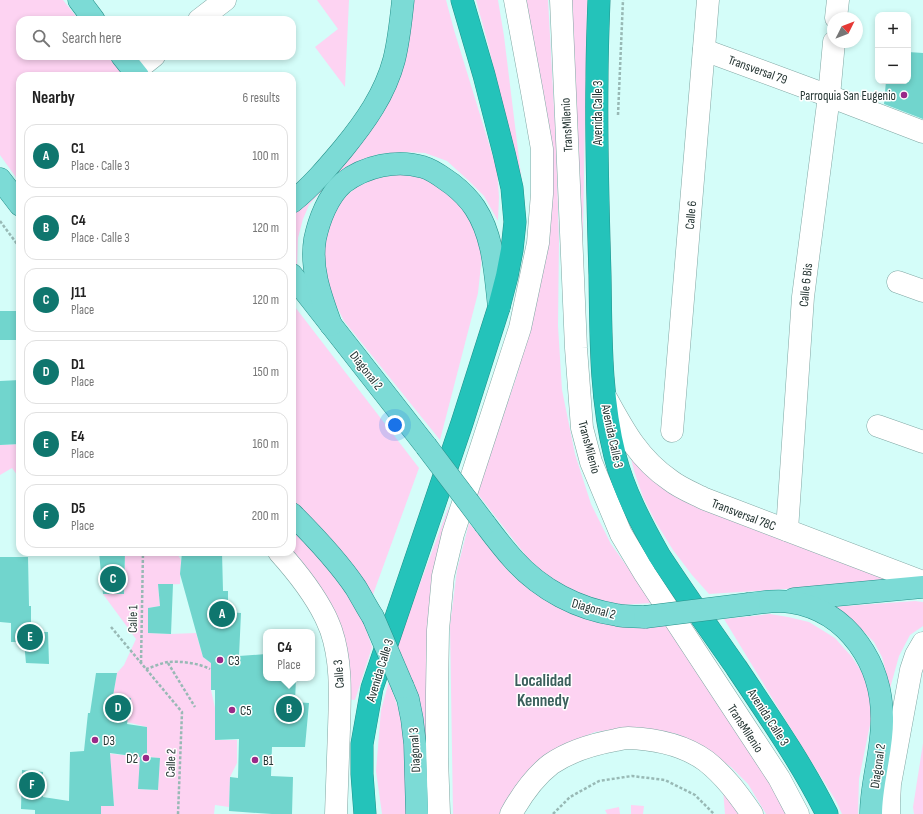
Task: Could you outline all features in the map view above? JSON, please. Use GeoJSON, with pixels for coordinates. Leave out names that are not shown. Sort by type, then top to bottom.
{"type":"FeatureCollection","features":[{"type":"Feature","properties":{"kind":"highway","name":"Avenida Calle 3"},"geometry":{"type":"LineString","coordinates":[[365,814],[362,774],[362,744],[372,688],[460,430],[499,307],[512,250],[515,222],[512,188],[504,153],[462,0]]}},
{"type":"Feature","properties":{"kind":"highway","name":"Avenida Calle 3"},"geometry":{"type":"LineString","coordinates":[[599,0],[597,189],[602,369],[607,418],[615,457],[633,504],[659,555],[767,713],[816,793],[827,814]]}},
{"type":"Feature","properties":{"kind":"main road"},"geometry":{"type":"LineString","coordinates":[[79,0],[91,16]]}},
{"type":"Feature","properties":{"kind":"main road"},"geometry":{"type":"LineString","coordinates":[[296,199],[327,168],[359,130],[373,110],[394,61],[400,29],[403,0]]}},
{"type":"Feature","properties":{"kind":"main road"},"geometry":{"type":"LineString","coordinates":[[331,325],[319,290],[314,269],[315,240],[319,222],[333,195],[343,184],[370,168],[390,164],[410,164],[425,168],[442,177],[464,194],[475,208],[485,228],[491,250],[499,307]]}},
{"type":"Feature","properties":{"kind":"main road","name":"Diagonal 2"},"geometry":{"type":"LineString","coordinates":[[296,280],[514,561],[532,578],[552,592],[571,602],[590,609],[619,616],[645,617],[773,601],[790,602],[816,609],[846,628],[857,640],[868,658],[875,676],[882,708],[882,734],[874,780],[871,814]]}},
{"type":"Feature","properties":{"kind":"main road","name":"Diagonal 3"},"geometry":{"type":"LineString","coordinates":[[296,518],[335,561],[356,589],[373,618],[408,699],[415,744],[417,814]]}},
{"type":"Feature","properties":{"kind":"main road"},"geometry":{"type":"LineString","coordinates":[[773,601],[923,587]]}},
{"type":"Feature","properties":{"kind":"street"},"geometry":{"type":"LineString","coordinates":[[204,16],[224,0]]}},
{"type":"Feature","properties":{"kind":"street","name":"TransMilenio"},"geometry":{"type":"LineString","coordinates":[[439,814],[437,758],[438,630],[443,576],[453,534],[520,328],[538,243],[542,194],[542,149],[515,0]]}},
{"type":"Feature","properties":{"kind":"street","name":"TransMilenio"},"geometry":{"type":"LineString","coordinates":[[560,0],[576,348],[582,428],[591,462],[621,534],[645,574],[779,778],[798,814]]}},
{"type":"Feature","properties":{"kind":"street","name":"Calle 6"},"geometry":{"type":"LineString","coordinates":[[672,431],[708,0]]}},
{"type":"Feature","properties":{"kind":"street"},"geometry":{"type":"LineString","coordinates":[[837,12],[838,0]]}},
{"type":"Feature","properties":{"kind":"street","name":"Calle 6 Bis"},"geometry":{"type":"LineString","coordinates":[[787,530],[803,297],[829,96],[833,48]]}},
{"type":"Feature","properties":{"kind":"street","name":"Transversal 79"},"geometry":{"type":"LineString","coordinates":[[704,50],[923,132]]}},
{"type":"Feature","properties":{"kind":"street"},"geometry":{"type":"LineString","coordinates":[[131,68],[146,60]]}},
{"type":"Feature","properties":{"kind":"street"},"geometry":{"type":"LineString","coordinates":[[898,282],[923,291]]}},
{"type":"Feature","properties":{"kind":"street","name":"Transversal 78C"},"geometry":{"type":"LineString","coordinates":[[604,393],[629,439],[642,456],[670,481],[705,499],[923,582]]}},
{"type":"Feature","properties":{"kind":"street"},"geometry":{"type":"LineString","coordinates":[[878,426],[923,442]]}},
{"type":"Feature","properties":{"kind":"street","name":"Calle 3"},"geometry":{"type":"LineString","coordinates":[[283,556],[310,590],[319,605],[331,629],[336,648],[339,668],[340,699],[336,814]]}},
{"type":"Feature","properties":{"kind":"street"},"geometry":{"type":"LineString","coordinates":[[882,734],[905,661],[916,643],[923,636]]}},
{"type":"Feature","properties":{"kind":"street"},"geometry":{"type":"LineString","coordinates":[[889,814],[890,784],[912,670],[916,655],[923,643]]}},
{"type":"Feature","properties":{"kind":"street"},"geometry":{"type":"LineString","coordinates":[[511,814],[522,796],[534,781],[551,765],[563,757],[586,747],[627,738],[670,744],[690,752],[705,761],[720,773],[730,784],[752,814]]}},
{"type":"Feature","properties":{"kind":"path"},"geometry":{"type":"LineString","coordinates":[[618,119],[623,0]]}},
{"type":"Feature","properties":{"kind":"path"},"geometry":{"type":"LineString","coordinates":[[0,221],[16,243]]}},
{"type":"Feature","properties":{"kind":"path","name":"Calle 1"},"geometry":{"type":"LineString","coordinates":[[141,663],[143,556]]}},
{"type":"Feature","properties":{"kind":"path"},"geometry":{"type":"LineString","coordinates":[[111,627],[146,669],[168,662],[194,664],[210,669]]}},
{"type":"Feature","properties":{"kind":"path"},"geometry":{"type":"LineString","coordinates":[[168,662],[195,708]]}},
{"type":"Feature","properties":{"kind":"path","name":"Calle 2"},"geometry":{"type":"LineString","coordinates":[[146,669],[182,712],[178,814]]}},
{"type":"Feature","properties":{"kind":"path"},"geometry":{"type":"LineString","coordinates":[[553,814],[570,797],[599,781],[632,776],[665,780],[695,795],[714,814]]}},
{"type":"Feature","properties":{"kind":"shaded area"},"geometry":{"type":"Polygon","coordinates":[[[0,0],[63,0],[76,16],[16,16],[16,60],[111,60],[121,72],[16,72],[16,177],[0,155],[0,0]]]}},
{"type":"Feature","properties":{"kind":"shaded area"},"geometry":{"type":"Polygon","coordinates":[[[317,0],[349,0],[345,87],[315,47],[338,29],[317,0]]]}},
{"type":"Feature","properties":{"kind":"shaded area"},"geometry":{"type":"Polygon","coordinates":[[[414,0],[446,0],[497,170],[499,197],[498,221],[484,196],[447,161],[425,153],[405,152],[379,154],[361,160],[334,177],[309,205],[303,219],[298,238],[297,268],[296,209],[355,151],[382,115],[397,85],[414,0]]]}},
{"type":"Feature","properties":{"kind":"shaded area"},"geometry":{"type":"Polygon","coordinates":[[[476,0],[498,0],[504,36],[523,191],[488,44],[476,0]]]}},
{"type":"Feature","properties":{"kind":"shaded area"},"geometry":{"type":"Polygon","coordinates":[[[522,0],[548,0],[556,143],[559,241],[558,326],[562,390],[575,454],[591,504],[611,544],[653,603],[619,605],[584,596],[553,581],[527,557],[477,493],[517,375],[549,243],[553,185],[551,154],[522,0]]]}},
{"type":"Feature","properties":{"kind":"shaded area"},"geometry":{"type":"Polygon","coordinates":[[[568,0],[587,0],[582,291],[568,0]]]}},
{"type":"Feature","properties":{"kind":"shaded area"},"geometry":{"type":"Polygon","coordinates":[[[401,174],[422,176],[461,202],[483,246],[478,293],[440,440],[344,321],[330,293],[321,248],[323,230],[341,200],[357,187],[376,178],[401,174]]]}},
{"type":"Feature","properties":{"kind":"shaded area"},"geometry":{"type":"Polygon","coordinates":[[[296,308],[419,468],[371,600],[296,510],[296,308]]]}},
{"type":"Feature","properties":{"kind":"shaded area"},"geometry":{"type":"Polygon","coordinates":[[[16,444],[16,474],[12,468],[0,475],[0,445],[16,444]]]}},
{"type":"Feature","properties":{"kind":"shaded area"},"geometry":{"type":"Polygon","coordinates":[[[629,450],[897,582],[709,594],[673,550],[655,521],[643,497],[634,471],[629,450]]]}},
{"type":"Feature","properties":{"kind":"shaded area"},"geometry":{"type":"Polygon","coordinates":[[[450,503],[436,567],[433,814],[426,814],[397,646],[450,503]]]}},
{"type":"Feature","properties":{"kind":"shaded area"},"geometry":{"type":"Polygon","coordinates":[[[469,523],[511,574],[531,591],[550,602],[631,626],[670,626],[775,790],[787,814],[766,814],[748,784],[731,767],[711,753],[677,734],[655,730],[624,728],[595,732],[566,744],[518,783],[499,814],[453,814],[450,625],[457,570],[469,523]]]}},
{"type":"Feature","properties":{"kind":"shaded area"},"geometry":{"type":"Polygon","coordinates":[[[296,531],[328,565],[357,610],[365,626],[372,647],[355,700],[346,699],[293,556],[296,556],[296,531]]]}},
{"type":"Feature","properties":{"kind":"shaded area"},"geometry":{"type":"Polygon","coordinates":[[[122,556],[178,556],[181,560],[180,584],[158,585],[160,606],[148,608],[148,633],[196,633],[203,657],[211,663],[211,690],[215,708],[215,740],[237,740],[237,763],[230,777],[229,807],[215,805],[214,814],[99,814],[99,806],[114,806],[111,769],[104,753],[140,757],[139,789],[158,790],[159,758],[147,757],[147,727],[127,722],[113,696],[117,673],[124,665],[136,639],[103,594],[124,594],[125,557],[122,556]]]}},
{"type":"Feature","properties":{"kind":"shaded area"},"geometry":{"type":"Polygon","coordinates":[[[915,601],[923,602],[923,626],[910,635],[899,656],[889,692],[882,657],[874,642],[864,632],[831,607],[915,601]]]}},
{"type":"Feature","properties":{"kind":"shaded area"},"geometry":{"type":"Polygon","coordinates":[[[770,614],[809,622],[835,638],[852,657],[863,674],[870,692],[873,710],[859,779],[858,814],[842,814],[836,801],[724,619],[770,614]]]}},
{"type":"Feature","properties":{"kind":"shaded area"},"geometry":{"type":"Polygon","coordinates":[[[389,681],[403,723],[409,814],[382,814],[376,771],[381,710],[389,681]]]}},
{"type":"Feature","properties":{"kind":"shaded area"},"geometry":{"type":"Polygon","coordinates":[[[923,743],[923,814],[914,814],[913,807],[923,743]]]}},
{"type":"Feature","properties":{"kind":"shaded area"},"geometry":{"type":"Polygon","coordinates":[[[723,789],[738,814],[725,814],[723,789]]]}},
{"type":"Feature","properties":{"kind":"shaded area"},"geometry":{"type":"Polygon","coordinates":[[[631,805],[644,806],[643,814],[631,814],[631,805]]]}},
{"type":"Feature","properties":{"kind":"shaded area"},"geometry":{"type":"Polygon","coordinates":[[[619,807],[620,814],[607,814],[605,810],[619,807]]]}},
{"type":"Feature","properties":{"kind":"building","name":"Parroquia San Eugenio"},"geometry":{"type":"Polygon","coordinates":[[[911,52],[923,53],[923,119],[884,104],[886,84],[911,84],[911,52]]]}},
{"type":"Feature","properties":{"kind":"building"},"geometry":{"type":"Polygon","coordinates":[[[0,311],[16,311],[16,340],[0,340],[0,311]]]}},
{"type":"Feature","properties":{"kind":"building"},"geometry":{"type":"Polygon","coordinates":[[[16,380],[16,444],[0,445],[0,381],[16,380]]]}},
{"type":"Feature","properties":{"kind":"building"},"geometry":{"type":"Polygon","coordinates":[[[99,556],[125,556],[124,594],[103,594],[99,556]]]}},
{"type":"Feature","properties":{"kind":"building"},"geometry":{"type":"Polygon","coordinates":[[[182,556],[222,556],[223,591],[228,591],[228,612],[241,613],[239,656],[263,654],[263,681],[296,681],[295,702],[309,703],[305,747],[272,747],[271,776],[293,777],[292,814],[229,811],[230,777],[238,778],[239,739],[215,740],[215,690],[211,690],[211,663],[203,657],[180,574],[182,556]]]}},
{"type":"Feature","properties":{"kind":"building"},"geometry":{"type":"Polygon","coordinates":[[[0,557],[28,557],[31,632],[48,632],[49,664],[26,663],[24,642],[11,642],[11,623],[0,622],[0,557]]]}},
{"type":"Feature","properties":{"kind":"building"},"geometry":{"type":"Polygon","coordinates":[[[158,584],[173,584],[171,634],[148,633],[148,608],[160,606],[158,584]]]}},
{"type":"Feature","properties":{"kind":"building"},"geometry":{"type":"Polygon","coordinates":[[[96,673],[117,673],[113,696],[131,698],[127,724],[147,727],[147,757],[160,758],[158,790],[138,789],[140,757],[110,753],[114,806],[101,806],[101,814],[35,814],[35,810],[21,809],[22,770],[43,772],[43,797],[69,801],[70,752],[84,751],[88,713],[90,713],[96,673]]]}},
{"type":"Feature","properties":{"kind":"place","name":"Parroquia San Eugenio"},"geometry":{"type":"Point","coordinates":[904,95]}},
{"type":"Feature","properties":{"kind":"place","name":"J11"},"geometry":{"type":"Point","coordinates":[113,579]}},
{"type":"Feature","properties":{"kind":"place","name":"C1"},"geometry":{"type":"Point","coordinates":[222,614]}},
{"type":"Feature","properties":{"kind":"place","name":"E4"},"geometry":{"type":"Point","coordinates":[30,637]}},
{"type":"Feature","properties":{"kind":"place","name":"C3"},"geometry":{"type":"Point","coordinates":[220,660]}},
{"type":"Feature","properties":{"kind":"place","name":"D1"},"geometry":{"type":"Point","coordinates":[118,708]}},
{"type":"Feature","properties":{"kind":"place","name":"C4"},"geometry":{"type":"Point","coordinates":[289,709]}},
{"type":"Feature","properties":{"kind":"place","name":"C5"},"geometry":{"type":"Point","coordinates":[232,710]}},
{"type":"Feature","properties":{"kind":"place","name":"D3"},"geometry":{"type":"Point","coordinates":[95,740]}},
{"type":"Feature","properties":{"kind":"place","name":"D2"},"geometry":{"type":"Point","coordinates":[146,758]}},
{"type":"Feature","properties":{"kind":"place","name":"B1"},"geometry":{"type":"Point","coordinates":[255,760]}},
{"type":"Feature","properties":{"kind":"place","name":"D5"},"geometry":{"type":"Point","coordinates":[32,785]}},
{"type":"Feature","properties":{"kind":"district","name":"Localidad Kennedy"},"geometry":{"type":"Point","coordinates":[543,690]}}]}
